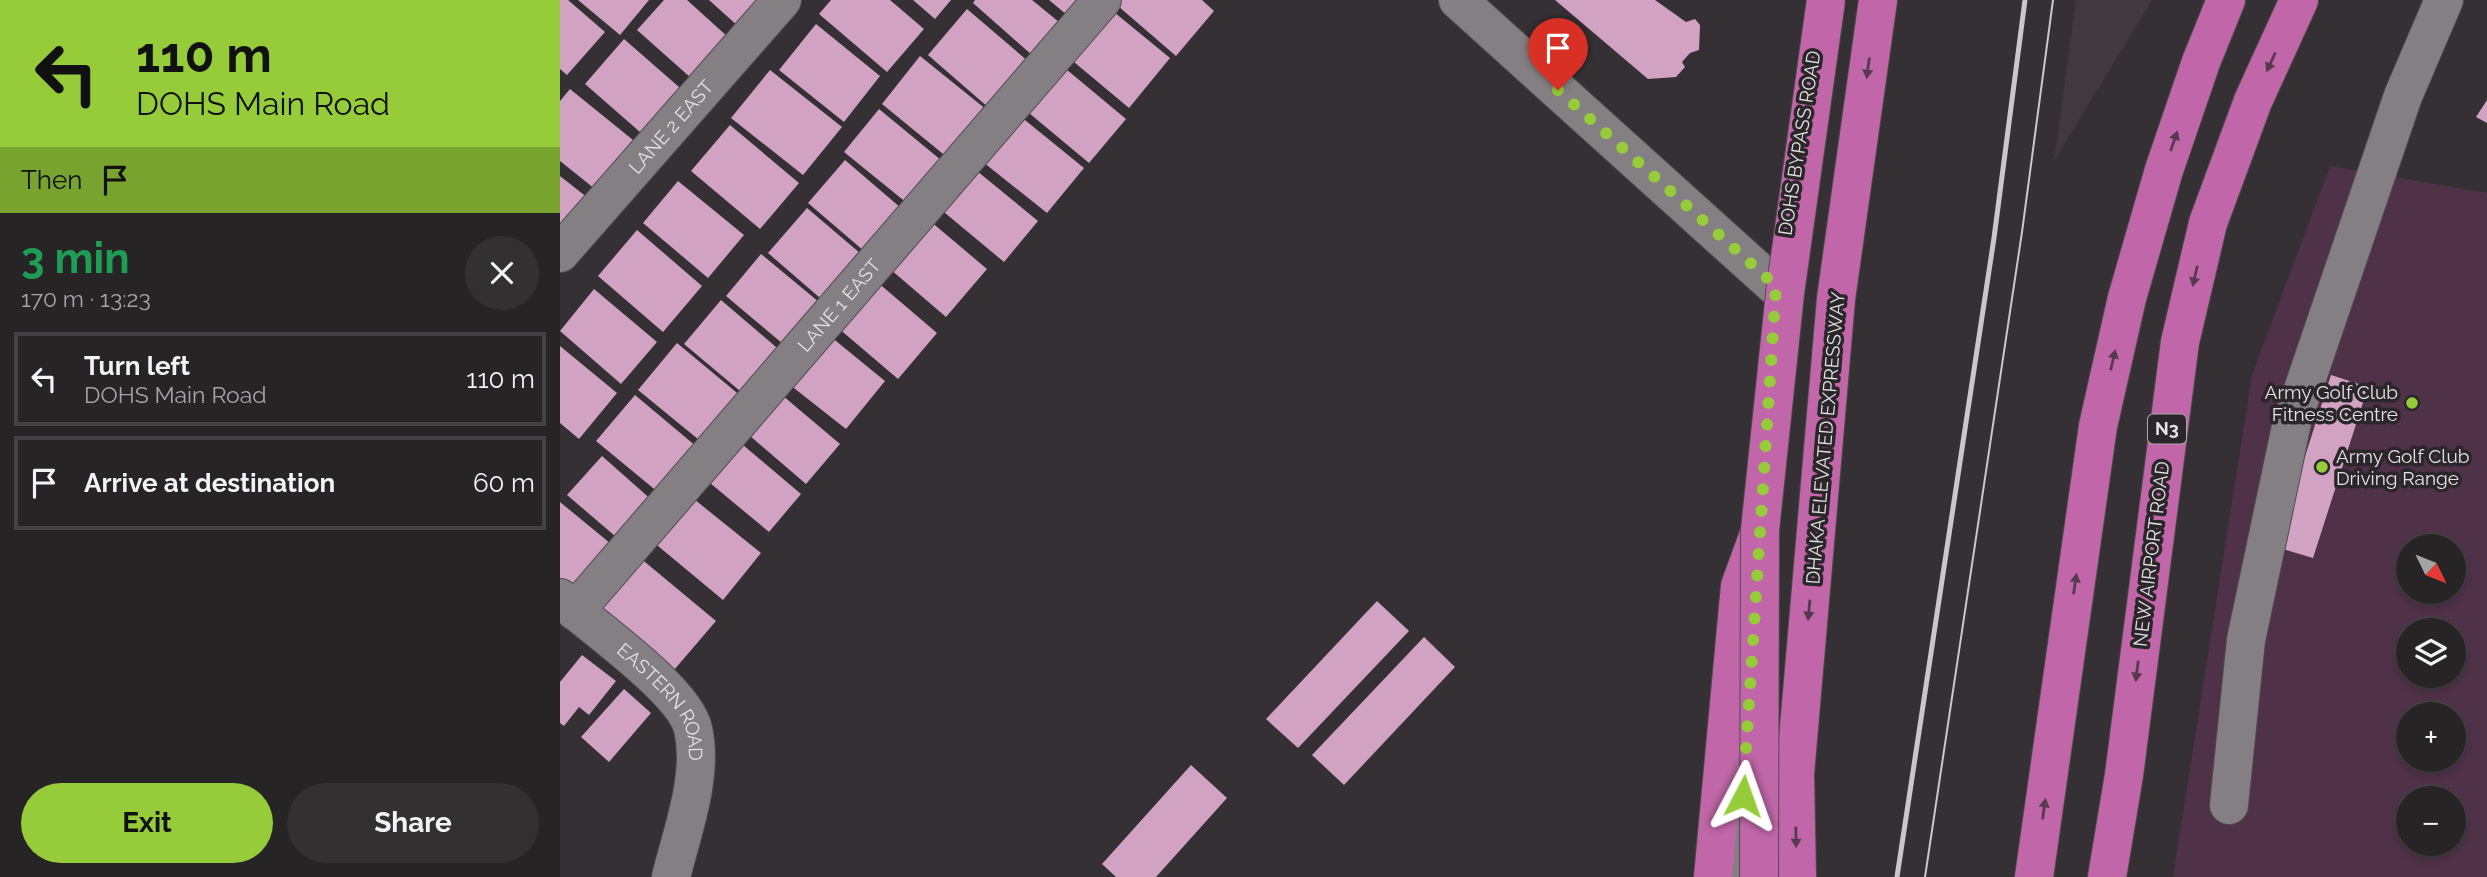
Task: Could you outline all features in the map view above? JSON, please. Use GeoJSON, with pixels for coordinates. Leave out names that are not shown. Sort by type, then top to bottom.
{"type":"FeatureCollection","features":[{"type":"Feature","properties":{"kind":"highway"},"geometry":{"type":"LineString","coordinates":[[1759,877],[1760,530],[1784,293],[1825,0]]}},
{"type":"Feature","properties":{"kind":"highway","name":"DHAKA ELEVATED EXPRESSWAY"},"geometry":{"type":"LineString","coordinates":[[1797,877],[1795,774],[1836,299],[1878,0]]}},
{"type":"Feature","properties":{"kind":"highway"},"geometry":{"type":"LineString","coordinates":[[2034,877],[2098,426],[2127,298],[2164,170],[2200,62],[2226,0]]}},
{"type":"Feature","properties":{"kind":"highway","name":"NEW AIRPORT ROAD"},"geometry":{"type":"LineString","coordinates":[[2107,877],[2124,775],[2180,342],[2208,223],[2253,101],[2299,0]]}},
{"type":"Feature","properties":{"kind":"highway"},"geometry":{"type":"LineString","coordinates":[[1713,877],[1740,586],[1760,530]]}},
{"type":"Feature","properties":{"kind":"street","name":"LANE 2 EAST"},"geometry":{"type":"LineString","coordinates":[[560,253],[782,0]]}},
{"type":"Feature","properties":{"kind":"street","name":"LANE 1 EAST"},"geometry":{"type":"LineString","coordinates":[[567,604],[1102,0]]}},
{"type":"Feature","properties":{"kind":"street"},"geometry":{"type":"LineString","coordinates":[[1458,0],[1776,286]]}},
{"type":"Feature","properties":{"kind":"street","name":"DOHS BYPASS ROAD"},"geometry":{"type":"LineString","coordinates":[[1738,877],[1776,286],[1825,0]]}},
{"type":"Feature","properties":{"kind":"street"},"geometry":{"type":"LineString","coordinates":[[2229,805],[2246,640],[2292,422],[2403,96],[2444,0]]}},
{"type":"Feature","properties":{"kind":"street","name":"EASTERN ROAD"},"geometry":{"type":"LineString","coordinates":[[567,604],[677,698],[693,727],[696,757],[686,819],[671,877]]}},
{"type":"Feature","properties":{"kind":"shaded area"},"geometry":{"type":"Polygon","coordinates":[[[2076,0],[2152,0],[2054,161],[2076,0]]]}},
{"type":"Feature","properties":{"kind":"shaded area"},"geometry":{"type":"Polygon","coordinates":[[[2330,166],[2487,193],[2487,877],[2173,877],[2252,375],[2330,166]]]}},
{"type":"Feature","properties":{"kind":"building"},"geometry":{"type":"Polygon","coordinates":[[[560,0],[568,0],[605,32],[567,75],[560,69],[560,0]]]}},
{"type":"Feature","properties":{"kind":"building"},"geometry":{"type":"Polygon","coordinates":[[[578,0],[649,0],[620,35],[578,0]]]}},
{"type":"Feature","properties":{"kind":"building"},"geometry":{"type":"Polygon","coordinates":[[[664,0],[687,0],[728,37],[691,78],[637,30],[664,0]]]}},
{"type":"Feature","properties":{"kind":"building"},"geometry":{"type":"Polygon","coordinates":[[[709,0],[764,0],[739,27],[709,0]]]}},
{"type":"Feature","properties":{"kind":"building"},"geometry":{"type":"Polygon","coordinates":[[[831,0],[890,0],[924,29],[887,72],[819,14],[831,0]]]}},
{"type":"Feature","properties":{"kind":"building"},"geometry":{"type":"Polygon","coordinates":[[[913,0],[951,0],[935,19],[913,0]]]}},
{"type":"Feature","properties":{"kind":"building"},"geometry":{"type":"Polygon","coordinates":[[[975,0],[1032,0],[1059,22],[1032,55],[973,3],[975,0]]]}},
{"type":"Feature","properties":{"kind":"building"},"geometry":{"type":"Polygon","coordinates":[[[1049,0],[1080,0],[1067,15],[1049,0]]]}},
{"type":"Feature","properties":{"kind":"building"},"geometry":{"type":"Polygon","coordinates":[[[1111,0],[1202,0],[1214,11],[1176,56],[1111,0]]]}},
{"type":"Feature","properties":{"kind":"building"},"geometry":{"type":"Polygon","coordinates":[[[1555,0],[1655,0],[1686,22],[1695,19],[1700,25],[1699,50],[1690,53],[1682,62],[1685,67],[1676,77],[1648,79],[1555,0]]]}},
{"type":"Feature","properties":{"kind":"building"},"geometry":{"type":"Polygon","coordinates":[[[1103,3],[1170,58],[1129,108],[1062,52],[1103,3]]]}},
{"type":"Feature","properties":{"kind":"building"},"geometry":{"type":"Polygon","coordinates":[[[967,9],[1029,62],[989,108],[928,55],[967,9]]]}},
{"type":"Feature","properties":{"kind":"building"},"geometry":{"type":"Polygon","coordinates":[[[816,24],[880,76],[844,122],[779,70],[816,24]]]}},
{"type":"Feature","properties":{"kind":"building"},"geometry":{"type":"Polygon","coordinates":[[[624,39],[687,94],[648,139],[585,84],[624,39]]]}},
{"type":"Feature","properties":{"kind":"building"},"geometry":{"type":"Polygon","coordinates":[[[920,56],[987,110],[948,158],[882,104],[920,56]]]}},
{"type":"Feature","properties":{"kind":"building"},"geometry":{"type":"Polygon","coordinates":[[[1054,59],[1126,119],[1089,163],[1017,103],[1054,59]]]}},
{"type":"Feature","properties":{"kind":"building"},"geometry":{"type":"Polygon","coordinates":[[[770,70],[842,127],[803,175],[731,118],[770,70]]]}},
{"type":"Feature","properties":{"kind":"building"},"geometry":{"type":"Polygon","coordinates":[[[570,89],[633,140],[595,189],[560,161],[560,101],[570,89]]]}},
{"type":"Feature","properties":{"kind":"building"},"geometry":{"type":"Polygon","coordinates":[[[2487,100],[2487,123],[2476,117],[2487,100]]]}},
{"type":"Feature","properties":{"kind":"building"},"geometry":{"type":"Polygon","coordinates":[[[1010,108],[1084,168],[1047,213],[973,154],[1010,108]]]}},
{"type":"Feature","properties":{"kind":"building"},"geometry":{"type":"Polygon","coordinates":[[[879,109],[947,165],[913,208],[844,152],[879,109]]]}},
{"type":"Feature","properties":{"kind":"building"},"geometry":{"type":"Polygon","coordinates":[[[730,125],[799,183],[760,229],[691,171],[730,125]]]}},
{"type":"Feature","properties":{"kind":"building"},"geometry":{"type":"Polygon","coordinates":[[[845,160],[908,214],[871,257],[808,203],[845,160]]]}},
{"type":"Feature","properties":{"kind":"building"},"geometry":{"type":"Polygon","coordinates":[[[966,162],[1038,221],[1004,262],[933,203],[966,162]]]}},
{"type":"Feature","properties":{"kind":"building"},"geometry":{"type":"Polygon","coordinates":[[[560,176],[588,198],[560,233],[560,176]]]}},
{"type":"Feature","properties":{"kind":"building"},"geometry":{"type":"Polygon","coordinates":[[[678,181],[744,235],[708,278],[643,223],[678,181]]]}},
{"type":"Feature","properties":{"kind":"building"},"geometry":{"type":"Polygon","coordinates":[[[807,208],[867,259],[827,304],[768,253],[807,208]]]}},
{"type":"Feature","properties":{"kind":"building"},"geometry":{"type":"Polygon","coordinates":[[[923,215],[987,269],[946,317],[883,263],[923,215]]]}},
{"type":"Feature","properties":{"kind":"building"},"geometry":{"type":"Polygon","coordinates":[[[637,230],[702,286],[663,332],[598,276],[637,230]]]}},
{"type":"Feature","properties":{"kind":"building"},"geometry":{"type":"Polygon","coordinates":[[[761,254],[825,307],[789,349],[726,296],[761,254]]]}},
{"type":"Feature","properties":{"kind":"building"},"geometry":{"type":"Polygon","coordinates":[[[876,281],[937,333],[898,379],[837,327],[876,281]]]}},
{"type":"Feature","properties":{"kind":"building"},"geometry":{"type":"Polygon","coordinates":[[[594,289],[657,342],[621,384],[560,331],[594,289]]]}},
{"type":"Feature","properties":{"kind":"building"},"geometry":{"type":"Polygon","coordinates":[[[721,300],[783,353],[746,396],[684,344],[721,300]]]}},
{"type":"Feature","properties":{"kind":"building"},"geometry":{"type":"Polygon","coordinates":[[[825,332],[885,381],[846,429],[785,381],[825,332]]]}},
{"type":"Feature","properties":{"kind":"building"},"geometry":{"type":"Polygon","coordinates":[[[677,343],[742,397],[704,444],[638,390],[677,343]]]}},
{"type":"Feature","properties":{"kind":"building"},"geometry":{"type":"Polygon","coordinates":[[[560,346],[617,393],[579,439],[560,423],[560,346]]]}},
{"type":"Feature","properties":{"kind":"building","name":"Army Golf Club Driving Range"},"geometry":{"type":"Polygon","coordinates":[[[2331,375],[2368,387],[2313,558],[2276,547],[2331,375]]]}},
{"type":"Feature","properties":{"kind":"building"},"geometry":{"type":"Polygon","coordinates":[[[776,390],[840,444],[806,484],[742,429],[776,390]]]}},
{"type":"Feature","properties":{"kind":"building"},"geometry":{"type":"Polygon","coordinates":[[[635,395],[697,447],[659,493],[596,441],[635,395]]]}},
{"type":"Feature","properties":{"kind":"building"},"geometry":{"type":"Polygon","coordinates":[[[736,439],[801,494],[769,532],[704,478],[736,439]]]}},
{"type":"Feature","properties":{"kind":"building"},"geometry":{"type":"Polygon","coordinates":[[[602,456],[654,502],[622,542],[567,495],[602,456]]]}},
{"type":"Feature","properties":{"kind":"building"},"geometry":{"type":"Polygon","coordinates":[[[689,495],[761,553],[723,600],[652,541],[689,495]]]}},
{"type":"Feature","properties":{"kind":"building"},"geometry":{"type":"Polygon","coordinates":[[[560,502],[616,548],[577,596],[560,582],[560,502]]]}},
{"type":"Feature","properties":{"kind":"building"},"geometry":{"type":"Polygon","coordinates":[[[639,557],[716,621],[674,670],[598,606],[639,557]]]}},
{"type":"Feature","properties":{"kind":"building"},"geometry":{"type":"Polygon","coordinates":[[[1377,601],[1409,631],[1298,748],[1266,719],[1377,601]]]}},
{"type":"Feature","properties":{"kind":"building"},"geometry":{"type":"Polygon","coordinates":[[[1424,637],[1455,667],[1344,785],[1312,755],[1424,637]]]}},
{"type":"Feature","properties":{"kind":"building"},"geometry":{"type":"Polygon","coordinates":[[[582,655],[616,681],[589,715],[579,707],[564,726],[560,723],[560,682],[582,655]]]}},
{"type":"Feature","properties":{"kind":"building"},"geometry":{"type":"Polygon","coordinates":[[[624,689],[651,713],[609,762],[581,737],[624,689]]]}},
{"type":"Feature","properties":{"kind":"building"},"geometry":{"type":"Polygon","coordinates":[[[1191,765],[1227,798],[1156,877],[1116,877],[1102,864],[1191,765]]]}},
{"type":"Feature","properties":{"kind":"tram line"},"geometry":{"type":"LineString","coordinates":[[1925,877],[2022,232],[2053,0]]}},
{"type":"Feature","properties":{"kind":"railway"},"geometry":{"type":"LineString","coordinates":[[1897,877],[1994,238],[2025,0]]}},
{"type":"Feature","properties":{"kind":"place","name":"Army Golf Club Fitness Centre"},"geometry":{"type":"Point","coordinates":[2412,403]}},
{"type":"Feature","properties":{"kind":"place","name":"Army Golf Club Driving Range"},"geometry":{"type":"Point","coordinates":[2322,467]}},
{"type":"Feature","properties":{"kind":"route"},"geometry":{"type":"LineString","coordinates":[[1558,90],[1776,286],[1743,796]]}}]}
